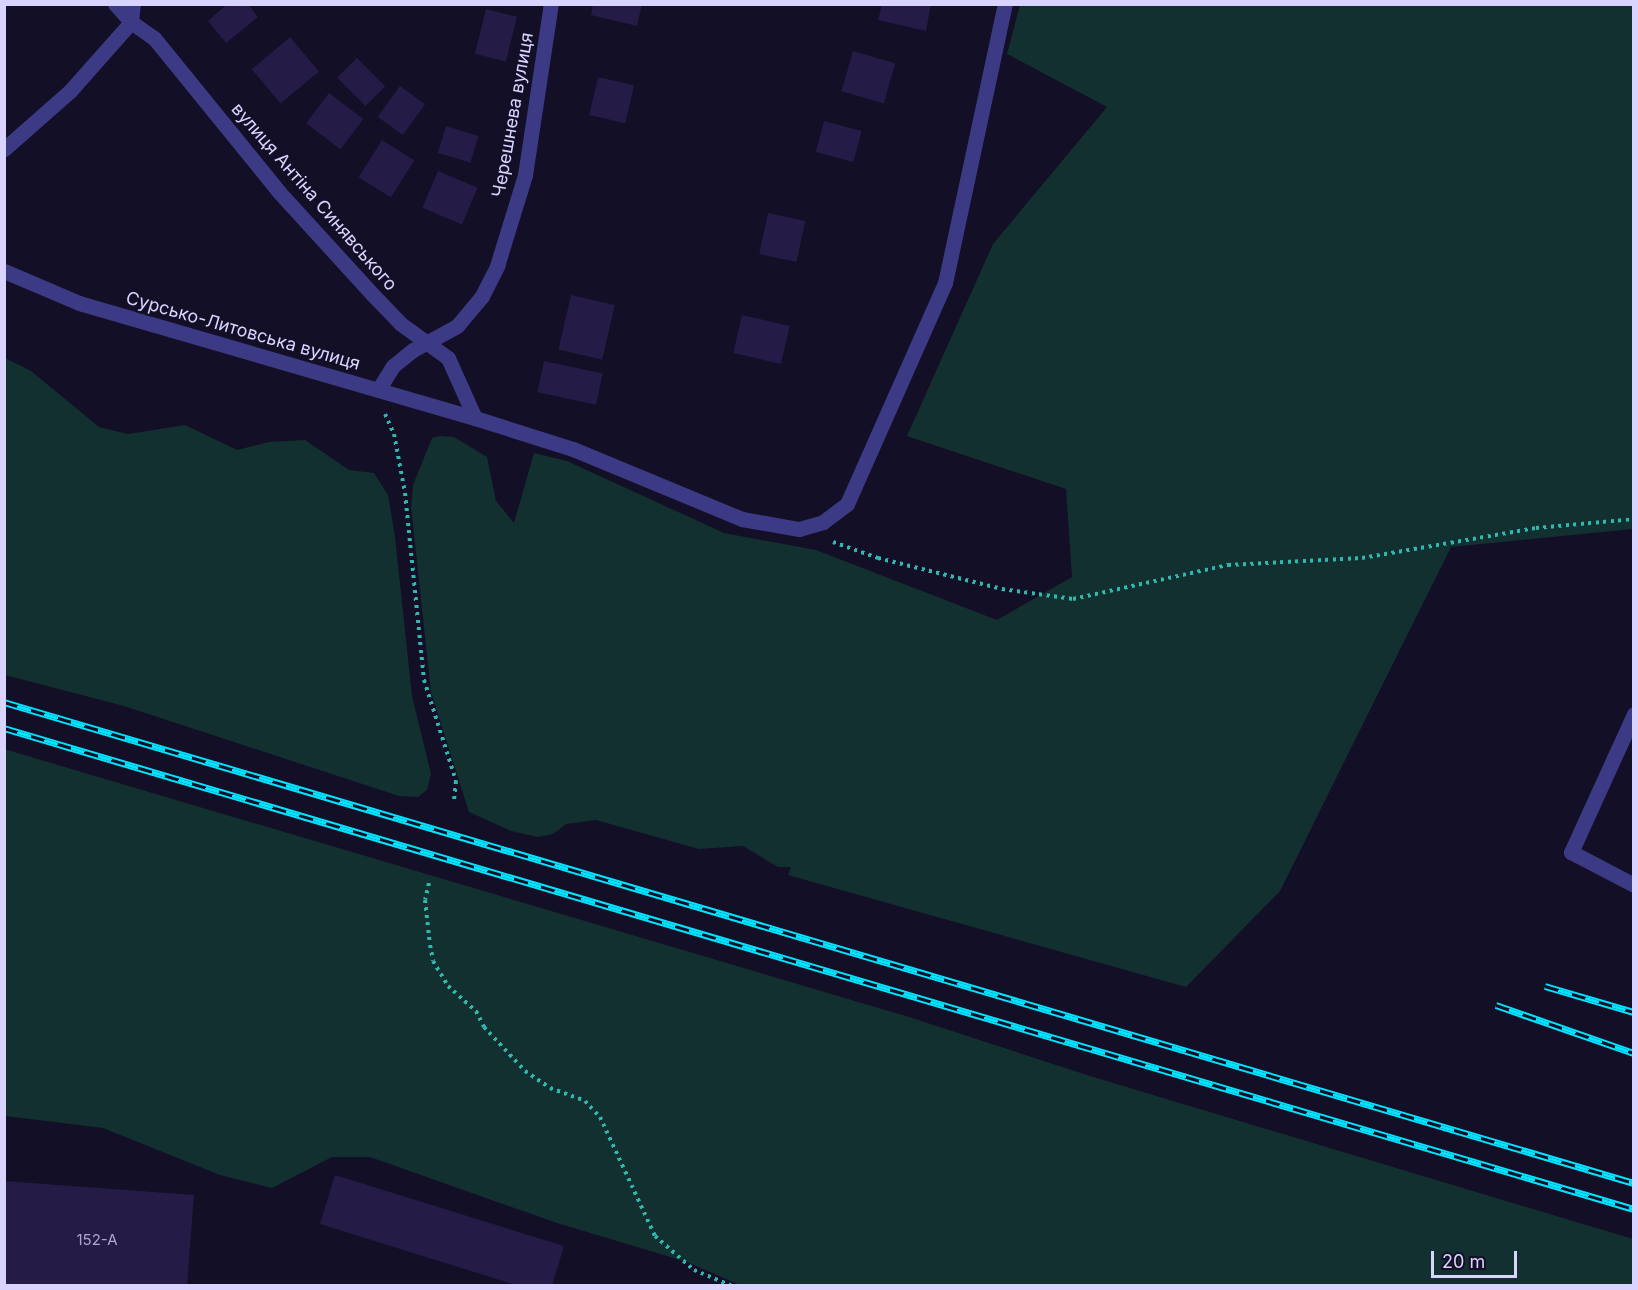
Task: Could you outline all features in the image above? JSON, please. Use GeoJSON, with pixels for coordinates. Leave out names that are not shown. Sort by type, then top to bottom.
{"type":"FeatureCollection","features":[{"type":"Feature","properties":{"kind":"street","name":"вулиця Антіна Синявського"},"geometry":{"type":"LineString","coordinates":[[115,4],[131,22],[154,38],[279,192],[375,297],[401,324],[448,358],[475,418]]}},
{"type":"Feature","properties":{"kind":"street"},"geometry":{"type":"LineString","coordinates":[[4,149],[70,91],[131,22],[134,4]]}},
{"type":"Feature","properties":{"kind":"street","name":"Черешнева вулиця"},"geometry":{"type":"LineString","coordinates":[[378,390],[393,366],[458,326],[482,296],[514,217],[525,175],[551,4]]}},
{"type":"Feature","properties":{"kind":"street"},"geometry":{"type":"LineString","coordinates":[[799,529],[823,522],[847,504],[945,283],[1005,4]]}},
{"type":"Feature","properties":{"kind":"street","name":"Сурсько-Литовська вулиця"},"geometry":{"type":"LineString","coordinates":[[4,271],[79,303],[475,418],[573,449],[742,519],[799,529]]}},
{"type":"Feature","properties":{"kind":"street"},"geometry":{"type":"LineString","coordinates":[[1634,714],[1571,852],[1634,885]]}},
{"type":"Feature","properties":{"kind":"path"},"geometry":{"type":"LineString","coordinates":[[378,390],[394,434],[405,493],[423,680],[456,781],[454,801]]}},
{"type":"Feature","properties":{"kind":"path"},"geometry":{"type":"LineString","coordinates":[[799,529],[878,558],[1002,589],[1073,599],[1228,566],[1362,558],[1536,528],[1634,519]]}},
{"type":"Feature","properties":{"kind":"path"},"geometry":{"type":"LineString","coordinates":[[429,884],[425,900],[430,945],[433,961],[448,986],[476,1011],[484,1027],[525,1071],[550,1088],[585,1101],[600,1118],[655,1236],[694,1270],[732,1286]]}},
{"type":"Feature","properties":{"kind":"green space"},"geometry":{"type":"Polygon","coordinates":[[[1020,5],[1633,5],[1633,529],[1451,547],[1280,891],[1186,987],[788,875],[791,867],[778,867],[743,846],[699,849],[596,820],[566,824],[553,834],[538,837],[511,831],[469,812],[431,692],[411,507],[413,485],[432,438],[439,436],[454,437],[487,457],[496,501],[514,523],[534,453],[567,461],[724,533],[816,550],[997,620],[1072,577],[1066,489],[907,436],[993,244],[1107,107],[1007,54],[1020,5]]]}},
{"type":"Feature","properties":{"kind":"green space"},"geometry":{"type":"Polygon","coordinates":[[[5,358],[31,371],[99,427],[128,434],[185,425],[237,450],[269,442],[305,440],[349,470],[374,473],[388,495],[395,537],[412,696],[431,774],[427,790],[418,797],[399,796],[124,706],[5,675],[5,358]]]}},
{"type":"Feature","properties":{"kind":"green space"},"geometry":{"type":"Polygon","coordinates":[[[4,749],[909,1017],[1090,1076],[1633,1239],[1633,1285],[740,1285],[687,1262],[557,1223],[370,1157],[332,1157],[272,1188],[220,1175],[103,1128],[5,1116],[4,749]]]}},
{"type":"Feature","properties":{"kind":"building"},"geometry":{"type":"Polygon","coordinates":[[[227,4],[248,4],[258,17],[226,43],[208,21],[227,4]]]}},
{"type":"Feature","properties":{"kind":"building"},"geometry":{"type":"Polygon","coordinates":[[[593,4],[642,4],[637,26],[591,15],[593,4]]]}},
{"type":"Feature","properties":{"kind":"building"},"geometry":{"type":"Polygon","coordinates":[[[882,4],[931,4],[926,31],[878,20],[882,4]]]}},
{"type":"Feature","properties":{"kind":"building"},"geometry":{"type":"Polygon","coordinates":[[[486,9],[517,17],[506,61],[475,54],[486,9]]]}},
{"type":"Feature","properties":{"kind":"building"},"geometry":{"type":"Polygon","coordinates":[[[290,37],[319,71],[281,104],[252,69],[290,37]]]}},
{"type":"Feature","properties":{"kind":"building"},"geometry":{"type":"Polygon","coordinates":[[[853,51],[895,63],[884,104],[841,91],[853,51]]]}},
{"type":"Feature","properties":{"kind":"building"},"geometry":{"type":"Polygon","coordinates":[[[357,58],[385,86],[365,106],[337,78],[357,58]]]}},
{"type":"Feature","properties":{"kind":"building"},"geometry":{"type":"Polygon","coordinates":[[[598,77],[634,85],[625,123],[589,115],[598,77]]]}},
{"type":"Feature","properties":{"kind":"building"},"geometry":{"type":"Polygon","coordinates":[[[400,86],[425,104],[403,135],[378,117],[400,86]]]}},
{"type":"Feature","properties":{"kind":"building"},"geometry":{"type":"Polygon","coordinates":[[[329,93],[363,119],[340,149],[306,123],[329,93]]]}},
{"type":"Feature","properties":{"kind":"building"},"geometry":{"type":"Polygon","coordinates":[[[824,121],[862,131],[853,162],[816,152],[824,121]]]}},
{"type":"Feature","properties":{"kind":"building"},"geometry":{"type":"Polygon","coordinates":[[[446,126],[479,136],[470,163],[438,153],[446,126]]]}},
{"type":"Feature","properties":{"kind":"building"},"geometry":{"type":"Polygon","coordinates":[[[382,140],[414,160],[391,197],[359,177],[382,140]]]}},
{"type":"Feature","properties":{"kind":"building"},"geometry":{"type":"Polygon","coordinates":[[[438,171],[478,188],[462,225],[422,208],[438,171]]]}},
{"type":"Feature","properties":{"kind":"building"},"geometry":{"type":"Polygon","coordinates":[[[768,213],[805,221],[796,262],[759,254],[768,213]]]}},
{"type":"Feature","properties":{"kind":"building"},"geometry":{"type":"Polygon","coordinates":[[[571,295],[615,305],[602,360],[558,350],[571,295]]]}},
{"type":"Feature","properties":{"kind":"building"},"geometry":{"type":"Polygon","coordinates":[[[742,315],[790,326],[781,364],[733,353],[742,315]]]}},
{"type":"Feature","properties":{"kind":"building"},"geometry":{"type":"Polygon","coordinates":[[[544,361],[603,373],[596,405],[537,392],[544,361]]]}},
{"type":"Feature","properties":{"kind":"building"},"geometry":{"type":"Polygon","coordinates":[[[335,1175],[564,1246],[552,1286],[519,1286],[320,1224],[335,1175]]]}},
{"type":"Feature","properties":{"kind":"building"},"geometry":{"type":"Polygon","coordinates":[[[4,1181],[194,1195],[187,1286],[4,1286],[4,1181]]]}},
{"type":"Feature","properties":{"kind":"railway"},"geometry":{"type":"LineString","coordinates":[[4,702],[1634,1183]]}},
{"type":"Feature","properties":{"kind":"railway"},"geometry":{"type":"LineString","coordinates":[[4,728],[1634,1209]]}},
{"type":"Feature","properties":{"kind":"railway"},"geometry":{"type":"LineString","coordinates":[[1545,986],[1634,1012]]}},
{"type":"Feature","properties":{"kind":"railway"},"geometry":{"type":"LineString","coordinates":[[1496,1005],[1634,1053]]}}]}
